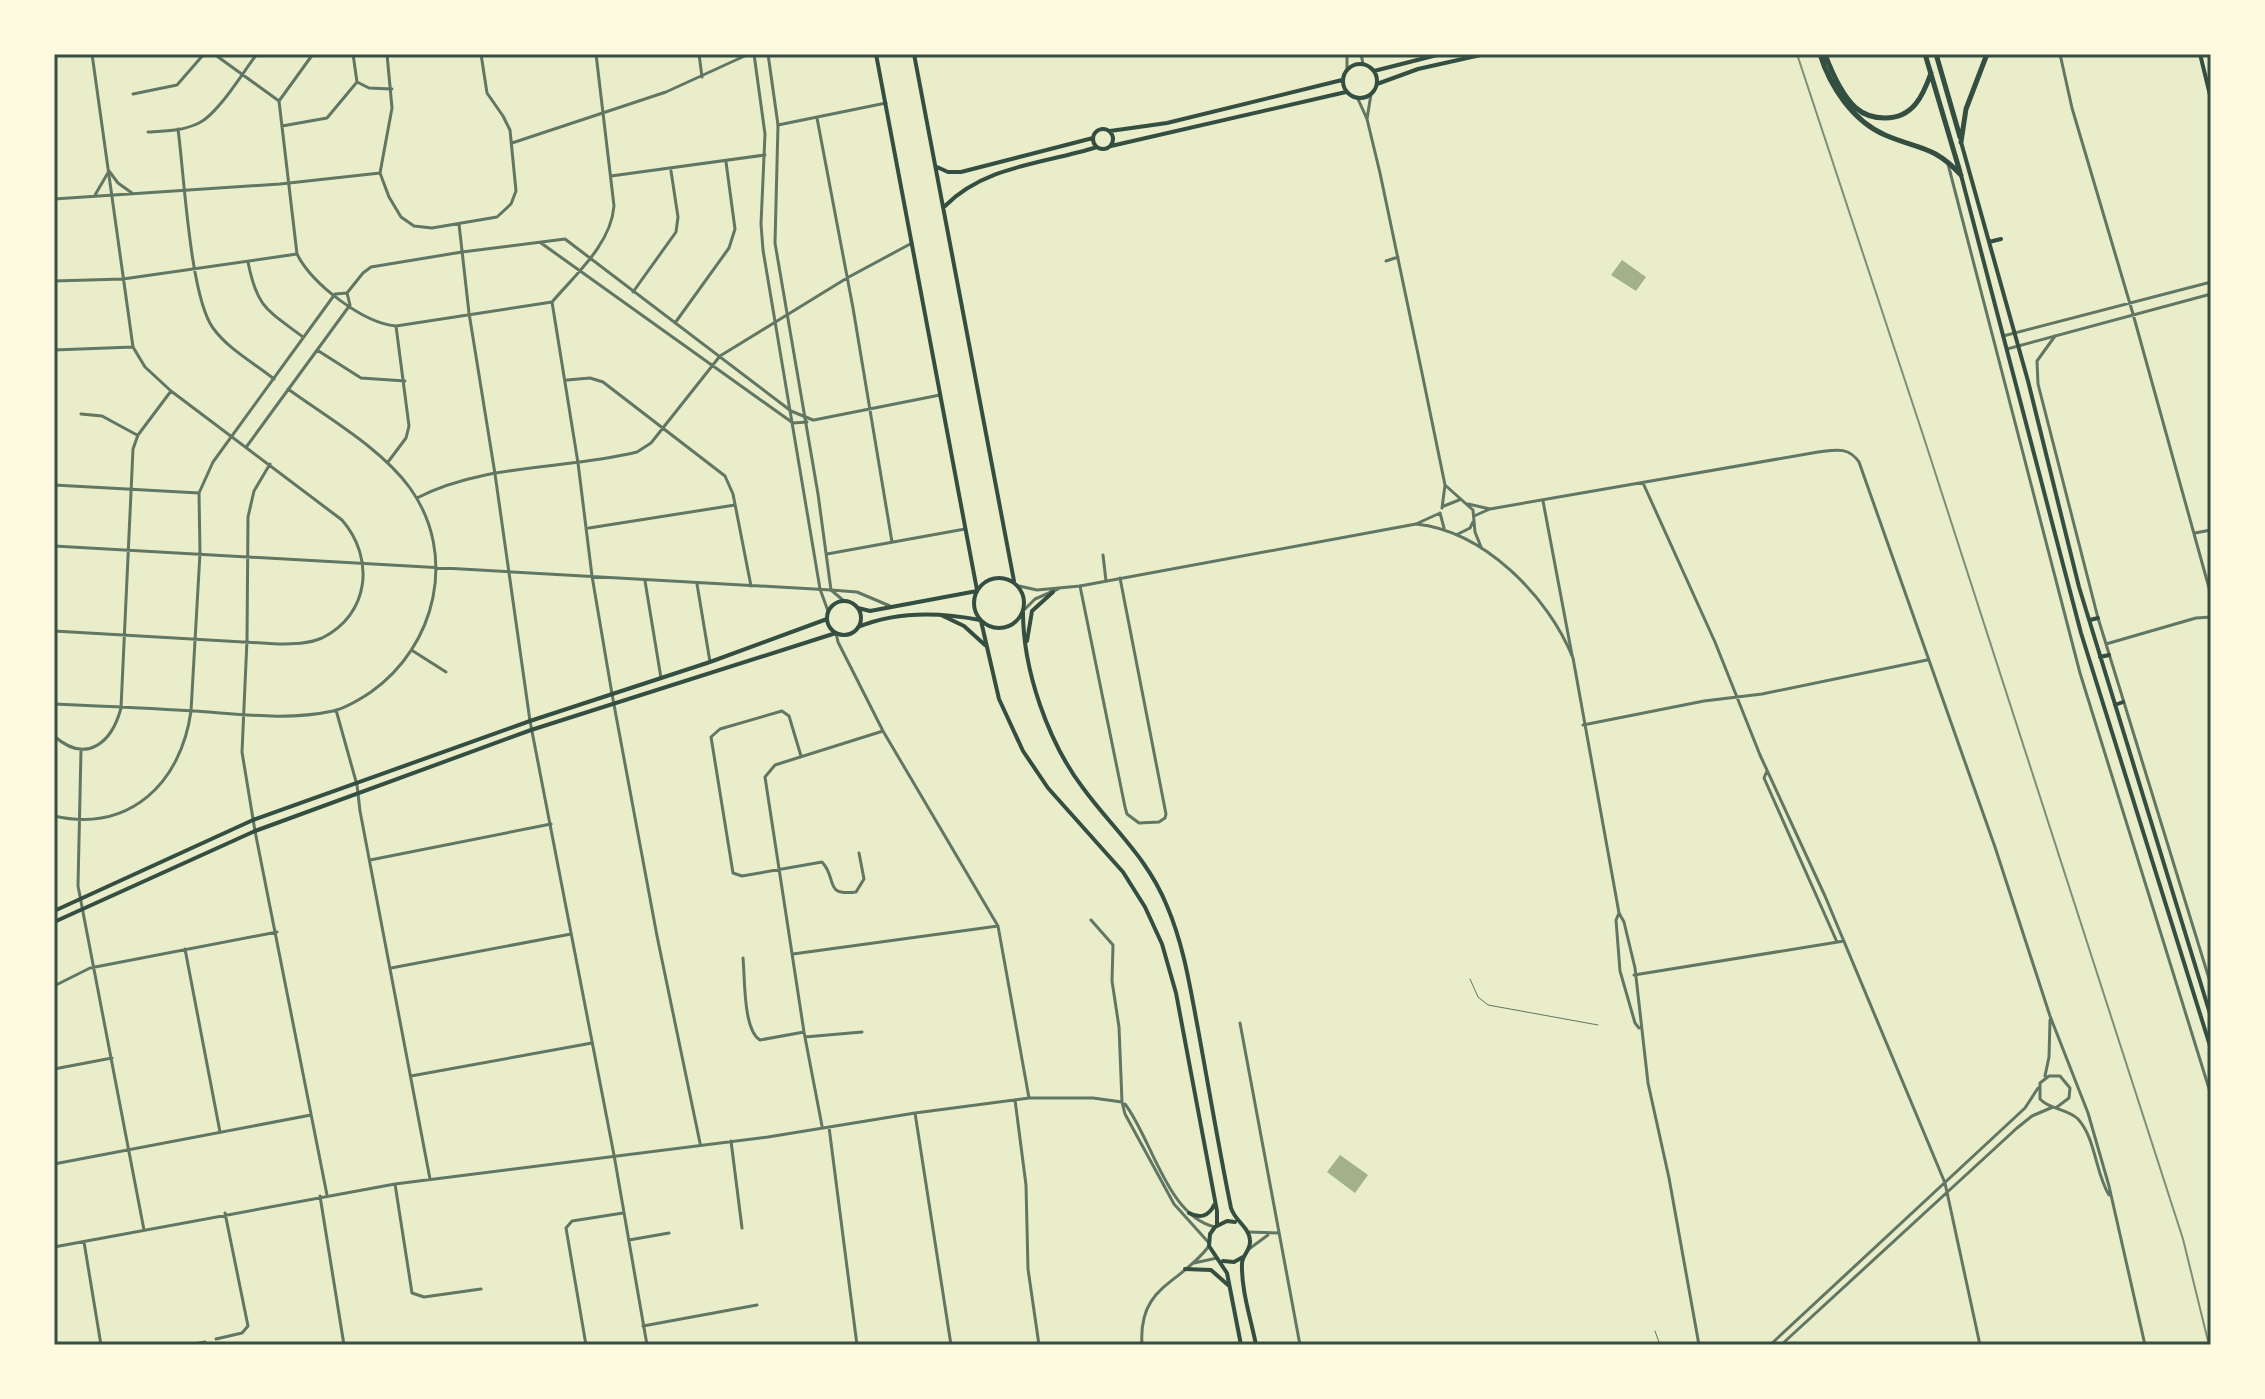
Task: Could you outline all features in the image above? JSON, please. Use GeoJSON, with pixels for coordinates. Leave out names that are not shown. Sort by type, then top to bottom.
{"type":"FeatureCollection","features":[{"type":"Feature","properties":{"kind":"highway"},"geometry":{"type":"LineString","coordinates":[[1823,54],[1851,103],[1860,111],[1878,117],[1894,117],[1910,110],[1922,97],[1931,73]]}},
{"type":"Feature","properties":{"kind":"highway"},"geometry":{"type":"LineString","coordinates":[[1823,54],[1837,91],[1862,120],[1880,132],[1926,147],[1946,159],[1961,175]]}},
{"type":"Feature","properties":{"kind":"highway"},"geometry":{"type":"LineString","coordinates":[[1925,54],[1961,175]]}},
{"type":"Feature","properties":{"kind":"highway"},"geometry":{"type":"LineString","coordinates":[[1936,54],[1961,142]]}},
{"type":"Feature","properties":{"kind":"highway"},"geometry":{"type":"LineString","coordinates":[[1961,142],[1966,109],[1987,54]]}},
{"type":"Feature","properties":{"kind":"main road"},"geometry":{"type":"LineString","coordinates":[[876,54],[977,590],[974,609],[980,620],[999,699],[1023,751],[1048,788],[1123,872],[1145,907],[1162,944],[1176,993],[1215,1203],[1216,1226]]}},
{"type":"Feature","properties":{"kind":"main road"},"geometry":{"type":"LineString","coordinates":[[914,54],[1014,581],[1023,595],[1027,643],[1038,697],[1060,753],[1082,788],[1144,862],[1171,916],[1188,974],[1230,1203],[1237,1222],[1248,1232],[1249,1249],[1243,1257],[1230,1262],[1219,1259]]}},
{"type":"Feature","properties":{"kind":"main road"},"geometry":{"type":"LineString","coordinates":[[1374,71],[1441,54]]}},
{"type":"Feature","properties":{"kind":"main road"},"geometry":{"type":"LineString","coordinates":[[1377,84],[1374,71],[1363,64],[1347,69],[1342,80],[1346,92],[1358,99],[1371,94],[1377,84],[1418,69],[1485,54]]}},
{"type":"Feature","properties":{"kind":"main road"},"geometry":{"type":"LineString","coordinates":[[2200,54],[2211,99]]}},
{"type":"Feature","properties":{"kind":"main road"},"geometry":{"type":"LineString","coordinates":[[937,167],[948,172],[961,172],[1093,138],[1100,129],[1129,130],[1199,116],[1342,80]]}},
{"type":"Feature","properties":{"kind":"main road"},"geometry":{"type":"LineString","coordinates":[[944,206],[972,184],[1004,171],[1097,147],[1103,149],[1346,92]]}},
{"type":"Feature","properties":{"kind":"main road"},"geometry":{"type":"LineString","coordinates":[[1110,131],[1114,137],[1111,146]]}},
{"type":"Feature","properties":{"kind":"main road"},"geometry":{"type":"LineString","coordinates":[[1093,138],[1097,147]]}},
{"type":"Feature","properties":{"kind":"main road"},"geometry":{"type":"LineString","coordinates":[[1961,142],[2015,333],[2084,602],[2211,1017]]}},
{"type":"Feature","properties":{"kind":"main road"},"geometry":{"type":"LineString","coordinates":[[1961,175],[2081,633],[2211,1049]]}},
{"type":"Feature","properties":{"kind":"main road"},"geometry":{"type":"LineString","coordinates":[[1989,242],[2001,239]]}},
{"type":"Feature","properties":{"kind":"main road"},"geometry":{"type":"LineString","coordinates":[[836,633],[827,619],[828,611],[833,605],[844,601],[870,611],[977,590],[994,578],[1014,581]]}},
{"type":"Feature","properties":{"kind":"main road"},"geometry":{"type":"LineString","coordinates":[[1027,643],[1032,611],[1055,590]]}},
{"type":"Feature","properties":{"kind":"main road"},"geometry":{"type":"LineString","coordinates":[[2084,602],[2093,600]]}},
{"type":"Feature","properties":{"kind":"main road"},"geometry":{"type":"LineString","coordinates":[[858,608],[861,616],[858,627]]}},
{"type":"Feature","properties":{"kind":"main road"},"geometry":{"type":"LineString","coordinates":[[54,922],[255,831],[531,730],[836,633],[847,634],[876,620],[905,615],[941,615],[980,620],[992,627],[1004,628],[1016,622],[1024,611]]}},
{"type":"Feature","properties":{"kind":"main road"},"geometry":{"type":"LineString","coordinates":[[941,615],[970,630],[987,647]]}},
{"type":"Feature","properties":{"kind":"main road"},"geometry":{"type":"LineString","coordinates":[[2090,620],[2098,618]]}},
{"type":"Feature","properties":{"kind":"main road"},"geometry":{"type":"LineString","coordinates":[[54,911],[253,820],[827,619]]}},
{"type":"Feature","properties":{"kind":"main road"},"geometry":{"type":"LineString","coordinates":[[2100,657],[2109,655]]}},
{"type":"Feature","properties":{"kind":"main road"},"geometry":{"type":"LineString","coordinates":[[2115,705],[2123,702]]}},
{"type":"Feature","properties":{"kind":"main road"},"geometry":{"type":"LineString","coordinates":[[2183,927],[2192,924]]}},
{"type":"Feature","properties":{"kind":"main road"},"geometry":{"type":"LineString","coordinates":[[1189,1213],[1204,1216],[1215,1203]]}},
{"type":"Feature","properties":{"kind":"main road"},"geometry":{"type":"LineString","coordinates":[[1237,1222],[1227,1221],[1216,1226],[1210,1234],[1209,1245],[1227,1273],[1241,1345]]}},
{"type":"Feature","properties":{"kind":"main road"},"geometry":{"type":"LineString","coordinates":[[1243,1257],[1242,1271],[1256,1345]]}},
{"type":"Feature","properties":{"kind":"main road"},"geometry":{"type":"LineString","coordinates":[[1185,1269],[1211,1270],[1221,1276],[1230,1290]]}},
{"type":"Feature","properties":{"kind":"street"},"geometry":{"type":"LineString","coordinates":[[54,631],[297,644],[322,638],[353,610],[361,589],[365,564],[359,545],[342,520],[171,391],[145,367],[133,347],[92,54]]}},
{"type":"Feature","properties":{"kind":"street"},"geometry":{"type":"LineString","coordinates":[[133,94],[177,85],[204,54]]}},
{"type":"Feature","properties":{"kind":"street"},"geometry":{"type":"LineString","coordinates":[[214,54],[279,101]]}},
{"type":"Feature","properties":{"kind":"street"},"geometry":{"type":"LineString","coordinates":[[148,132],[178,129],[205,119],[257,54]]}},
{"type":"Feature","properties":{"kind":"street"},"geometry":{"type":"LineString","coordinates":[[313,54],[279,101],[297,254],[309,273],[350,305],[379,324],[396,326],[552,302],[589,258],[605,235],[612,218],[611,176],[601,115],[596,54]]}},
{"type":"Feature","properties":{"kind":"street"},"geometry":{"type":"LineString","coordinates":[[282,126],[327,118],[357,82],[353,54]]}},
{"type":"Feature","properties":{"kind":"street"},"geometry":{"type":"LineString","coordinates":[[387,54],[392,108],[380,173],[393,207],[410,224],[432,228],[491,220],[511,204],[516,186],[512,143],[506,121],[487,93],[481,54]]}},
{"type":"Feature","properties":{"kind":"street"},"geometry":{"type":"LineString","coordinates":[[699,54],[702,77]]}},
{"type":"Feature","properties":{"kind":"street"},"geometry":{"type":"LineString","coordinates":[[512,143],[601,115],[702,77],[752,54],[764,120],[761,237],[820,589],[828,611]]}},
{"type":"Feature","properties":{"kind":"street"},"geometry":{"type":"LineString","coordinates":[[768,54],[778,125],[775,243],[831,590],[844,601]]}},
{"type":"Feature","properties":{"kind":"street"},"geometry":{"type":"LineString","coordinates":[[1347,54],[1347,69]]}},
{"type":"Feature","properties":{"kind":"street"},"geometry":{"type":"LineString","coordinates":[[1361,54],[1363,64]]}},
{"type":"Feature","properties":{"kind":"street"},"geometry":{"type":"LineString","coordinates":[[2059,56],[2211,595]]}},
{"type":"Feature","properties":{"kind":"street"},"geometry":{"type":"LineString","coordinates":[[357,82],[369,88],[392,89]]}},
{"type":"Feature","properties":{"kind":"street"},"geometry":{"type":"LineString","coordinates":[[1367,119],[1371,94]]}},
{"type":"Feature","properties":{"kind":"street"},"geometry":{"type":"LineString","coordinates":[[1358,99],[1367,119],[1445,485],[1441,511],[1444,528]]}},
{"type":"Feature","properties":{"kind":"street"},"geometry":{"type":"LineString","coordinates":[[778,125],[886,103]]}},
{"type":"Feature","properties":{"kind":"street"},"geometry":{"type":"LineString","coordinates":[[817,118],[892,542]]}},
{"type":"Feature","properties":{"kind":"street"},"geometry":{"type":"LineString","coordinates":[[178,129],[202,305],[214,329],[274,379]]}},
{"type":"Feature","properties":{"kind":"street"},"geometry":{"type":"LineString","coordinates":[[611,176],[765,155]]}},
{"type":"Feature","properties":{"kind":"street"},"geometry":{"type":"LineString","coordinates":[[1946,159],[2080,673],[2211,1095]]}},
{"type":"Feature","properties":{"kind":"street"},"geometry":{"type":"LineString","coordinates":[[675,323],[729,248],[734,236],[726,162]]}},
{"type":"Feature","properties":{"kind":"street"},"geometry":{"type":"LineString","coordinates":[[633,292],[676,232],[678,217],[671,170]]}},
{"type":"Feature","properties":{"kind":"street"},"geometry":{"type":"LineString","coordinates":[[109,171],[118,183],[132,193]]}},
{"type":"Feature","properties":{"kind":"street"},"geometry":{"type":"LineString","coordinates":[[94,196],[109,171]]}},
{"type":"Feature","properties":{"kind":"street"},"geometry":{"type":"LineString","coordinates":[[54,199],[289,183],[380,173]]}},
{"type":"Feature","properties":{"kind":"street"},"geometry":{"type":"LineString","coordinates":[[459,224],[469,313],[531,730],[614,1155],[647,1345]]}},
{"type":"Feature","properties":{"kind":"street"},"geometry":{"type":"LineString","coordinates":[[54,816],[79,820],[116,814],[130,808],[155,791],[180,756],[188,735],[191,711],[200,553],[199,493],[207,470],[335,294],[347,293],[371,267],[565,239],[791,411],[813,420]]}},
{"type":"Feature","properties":{"kind":"street"},"geometry":{"type":"LineString","coordinates":[[541,243],[793,423],[806,423],[940,395]]}},
{"type":"Feature","properties":{"kind":"street"},"geometry":{"type":"LineString","coordinates":[[417,499],[448,484],[637,452],[651,443],[720,356],[847,278],[912,243]]}},
{"type":"Feature","properties":{"kind":"street"},"geometry":{"type":"LineString","coordinates":[[54,281],[123,279],[297,254]]}},
{"type":"Feature","properties":{"kind":"street"},"geometry":{"type":"LineString","coordinates":[[1386,261],[1398,257]]}},
{"type":"Feature","properties":{"kind":"street"},"geometry":{"type":"LineString","coordinates":[[248,262],[257,298],[266,309],[303,337]]}},
{"type":"Feature","properties":{"kind":"street"},"geometry":{"type":"LineString","coordinates":[[2003,336],[2211,282]]}},
{"type":"Feature","properties":{"kind":"street"},"geometry":{"type":"LineString","coordinates":[[347,293],[350,305]]}},
{"type":"Feature","properties":{"kind":"street"},"geometry":{"type":"LineString","coordinates":[[2007,349],[2211,294]]}},
{"type":"Feature","properties":{"kind":"street"},"geometry":{"type":"LineString","coordinates":[[552,302],[612,694],[700,1143]]}},
{"type":"Feature","properties":{"kind":"street"},"geometry":{"type":"LineString","coordinates":[[247,446],[350,305]]}},
{"type":"Feature","properties":{"kind":"street"},"geometry":{"type":"LineString","coordinates":[[388,462],[406,438],[409,426],[396,326]]}},
{"type":"Feature","properties":{"kind":"street"},"geometry":{"type":"LineString","coordinates":[[2056,335],[2040,354],[2036,373],[2098,618],[2211,985]]}},
{"type":"Feature","properties":{"kind":"street"},"geometry":{"type":"LineString","coordinates":[[54,350],[133,347]]}},
{"type":"Feature","properties":{"kind":"street"},"geometry":{"type":"LineString","coordinates":[[317,350],[361,378],[405,381]]}},
{"type":"Feature","properties":{"kind":"street"},"geometry":{"type":"LineString","coordinates":[[565,380],[590,378],[603,382],[725,476],[735,505],[751,586]]}},
{"type":"Feature","properties":{"kind":"street"},"geometry":{"type":"LineString","coordinates":[[54,704],[292,717],[336,710],[380,685],[413,651],[432,604],[436,568],[431,537],[417,499],[388,462],[288,389]]}},
{"type":"Feature","properties":{"kind":"street"},"geometry":{"type":"LineString","coordinates":[[54,736],[70,747],[81,750],[96,746],[110,736],[116,725],[121,708],[130,463],[138,435],[171,391]]}},
{"type":"Feature","properties":{"kind":"street"},"geometry":{"type":"LineString","coordinates":[[81,414],[102,416],[138,435]]}},
{"type":"Feature","properties":{"kind":"street"},"geometry":{"type":"LineString","coordinates":[[1474,516],[1490,509],[1843,449],[1855,456],[1995,847],[2108,1180],[2145,1345]]}},
{"type":"Feature","properties":{"kind":"street"},"geometry":{"type":"LineString","coordinates":[[270,464],[250,502],[242,752],[328,1195]]}},
{"type":"Feature","properties":{"kind":"street"},"geometry":{"type":"LineString","coordinates":[[1643,483],[1844,941],[1945,1183],[1980,1345]]}},
{"type":"Feature","properties":{"kind":"street"},"geometry":{"type":"LineString","coordinates":[[54,485],[199,493]]}},
{"type":"Feature","properties":{"kind":"street"},"geometry":{"type":"LineString","coordinates":[[1445,485],[1460,500],[1490,509]]}},
{"type":"Feature","properties":{"kind":"street"},"geometry":{"type":"LineString","coordinates":[[1019,586],[1055,590],[1416,524],[1441,511],[1452,501],[1460,500]]}},
{"type":"Feature","properties":{"kind":"street"},"geometry":{"type":"LineString","coordinates":[[1543,500],[1619,913],[1634,964],[1640,1029],[1697,1338],[1701,1345]]}},
{"type":"Feature","properties":{"kind":"street"},"geometry":{"type":"LineString","coordinates":[[1457,534],[1470,528],[1473,522],[1474,516],[1468,504]]}},
{"type":"Feature","properties":{"kind":"street"},"geometry":{"type":"LineString","coordinates":[[587,529],[735,505]]}},
{"type":"Feature","properties":{"kind":"street"},"geometry":{"type":"LineString","coordinates":[[1473,522],[1483,550]]}},
{"type":"Feature","properties":{"kind":"street"},"geometry":{"type":"LineString","coordinates":[[1416,524],[1444,528],[1457,534],[1522,581],[1557,624],[1573,658]]}},
{"type":"Feature","properties":{"kind":"street"},"geometry":{"type":"LineString","coordinates":[[826,554],[965,529]]}},
{"type":"Feature","properties":{"kind":"street"},"geometry":{"type":"LineString","coordinates":[[2194,533],[2211,530]]}},
{"type":"Feature","properties":{"kind":"street"},"geometry":{"type":"LineString","coordinates":[[54,546],[820,589],[867,595],[893,607]]}},
{"type":"Feature","properties":{"kind":"street"},"geometry":{"type":"LineString","coordinates":[[1103,555],[1106,581]]}},
{"type":"Feature","properties":{"kind":"street"},"geometry":{"type":"LineString","coordinates":[[1080,586],[1127,814],[1139,823],[1159,822],[1166,814],[1120,578]]}},
{"type":"Feature","properties":{"kind":"street"},"geometry":{"type":"LineString","coordinates":[[645,581],[661,678]]}},
{"type":"Feature","properties":{"kind":"street"},"geometry":{"type":"LineString","coordinates":[[697,584],[710,662]]}},
{"type":"Feature","properties":{"kind":"street"},"geometry":{"type":"LineString","coordinates":[[1024,611],[1035,599],[1055,590]]}},
{"type":"Feature","properties":{"kind":"street"},"geometry":{"type":"LineString","coordinates":[[2106,644],[2196,618],[2211,617]]}},
{"type":"Feature","properties":{"kind":"street"},"geometry":{"type":"LineString","coordinates":[[836,633],[883,731],[998,926],[1029,1098]]}},
{"type":"Feature","properties":{"kind":"street"},"geometry":{"type":"LineString","coordinates":[[413,651],[446,672]]}},
{"type":"Feature","properties":{"kind":"street"},"geometry":{"type":"LineString","coordinates":[[1583,725],[1789,689],[1927,660]]}},
{"type":"Feature","properties":{"kind":"street"},"geometry":{"type":"LineString","coordinates":[[336,710],[357,785],[430,1179]]}},
{"type":"Feature","properties":{"kind":"street"},"geometry":{"type":"LineString","coordinates":[[801,756],[789,716],[782,711],[714,732],[710,742],[733,873],[742,876],[822,862],[835,890],[841,894],[856,892],[864,879],[859,853]]}},
{"type":"Feature","properties":{"kind":"street"},"geometry":{"type":"LineString","coordinates":[[822,1126],[765,777],[775,765],[883,731]]}},
{"type":"Feature","properties":{"kind":"street"},"geometry":{"type":"LineString","coordinates":[[81,750],[77,874],[80,900],[144,1230]]}},
{"type":"Feature","properties":{"kind":"street"},"geometry":{"type":"LineString","coordinates":[[1767,771],[1764,778],[1837,942]]}},
{"type":"Feature","properties":{"kind":"street"},"geometry":{"type":"LineString","coordinates":[[370,860],[551,824]]}},
{"type":"Feature","properties":{"kind":"street"},"geometry":{"type":"LineString","coordinates":[[1619,913],[1616,924],[1620,971],[1635,1023],[1640,1029]]}},
{"type":"Feature","properties":{"kind":"street"},"geometry":{"type":"LineString","coordinates":[[1091,920],[1113,945],[1111,974],[1119,1027],[1124,1089],[1122,1102],[1127,1119],[1167,1194],[1209,1245],[1194,1263],[1161,1286],[1152,1298],[1142,1322],[1143,1344]]}},
{"type":"Feature","properties":{"kind":"street"},"geometry":{"type":"LineString","coordinates":[[793,954],[998,926]]}},
{"type":"Feature","properties":{"kind":"street"},"geometry":{"type":"LineString","coordinates":[[54,986],[94,967],[277,932]]}},
{"type":"Feature","properties":{"kind":"street"},"geometry":{"type":"LineString","coordinates":[[391,968],[571,934]]}},
{"type":"Feature","properties":{"kind":"street"},"geometry":{"type":"LineString","coordinates":[[1624,978],[1844,941]]}},
{"type":"Feature","properties":{"kind":"street"},"geometry":{"type":"LineString","coordinates":[[185,949],[220,1132]]}},
{"type":"Feature","properties":{"kind":"street"},"geometry":{"type":"LineString","coordinates":[[1621,960],[1630,957]]}},
{"type":"Feature","properties":{"kind":"street"},"geometry":{"type":"LineString","coordinates":[[743,958],[753,1036],[760,1040],[805,1034],[862,1032]]}},
{"type":"Feature","properties":{"kind":"street"},"geometry":{"type":"LineString","coordinates":[[1770,1345],[2025,1108],[2044,1078],[2049,1057],[2050,1016]]}},
{"type":"Feature","properties":{"kind":"street"},"geometry":{"type":"LineString","coordinates":[[1240,1023],[1300,1345]]}},
{"type":"Feature","properties":{"kind":"street"},"geometry":{"type":"LineString","coordinates":[[411,1076],[592,1043]]}},
{"type":"Feature","properties":{"kind":"street"},"geometry":{"type":"LineString","coordinates":[[54,1069],[112,1058]]}},
{"type":"Feature","properties":{"kind":"street"},"geometry":{"type":"LineString","coordinates":[[1781,1345],[2028,1118],[2069,1098],[2068,1083],[2060,1076],[2044,1078]]}},
{"type":"Feature","properties":{"kind":"street"},"geometry":{"type":"LineString","coordinates":[[2068,1083],[2075,1081]]}},
{"type":"Feature","properties":{"kind":"street"},"geometry":{"type":"LineString","coordinates":[[2038,1088],[2043,1103],[2070,1113],[2082,1125],[2111,1199]]}},
{"type":"Feature","properties":{"kind":"street"},"geometry":{"type":"LineString","coordinates":[[54,1247],[395,1184],[700,1143],[768,1137],[822,1126],[1029,1098],[1093,1098],[1122,1102],[1189,1213],[1201,1222],[1216,1226]]}},
{"type":"Feature","properties":{"kind":"street"},"geometry":{"type":"LineString","coordinates":[[1015,1100],[1026,1185],[1028,1269],[1039,1345]]}},
{"type":"Feature","properties":{"kind":"street"},"geometry":{"type":"LineString","coordinates":[[915,1113],[951,1345]]}},
{"type":"Feature","properties":{"kind":"street"},"geometry":{"type":"LineString","coordinates":[[54,1164],[311,1115]]}},
{"type":"Feature","properties":{"kind":"street"},"geometry":{"type":"LineString","coordinates":[[829,1126],[857,1345]]}},
{"type":"Feature","properties":{"kind":"street"},"geometry":{"type":"LineString","coordinates":[[731,1141],[742,1228]]}},
{"type":"Feature","properties":{"kind":"street"},"geometry":{"type":"LineString","coordinates":[[395,1184],[412,1293],[424,1297],[481,1289]]}},
{"type":"Feature","properties":{"kind":"street"},"geometry":{"type":"LineString","coordinates":[[320,1196],[344,1345]]}},
{"type":"Feature","properties":{"kind":"street"},"geometry":{"type":"LineString","coordinates":[[216,1339],[242,1333],[248,1326],[225,1213]]}},
{"type":"Feature","properties":{"kind":"street"},"geometry":{"type":"LineString","coordinates":[[586,1345],[566,1228],[572,1221],[623,1213]]}},
{"type":"Feature","properties":{"kind":"street"},"geometry":{"type":"LineString","coordinates":[[1902,1222],[1907,1228]]}},
{"type":"Feature","properties":{"kind":"street"},"geometry":{"type":"LineString","coordinates":[[1248,1232],[1280,1233]]}},
{"type":"Feature","properties":{"kind":"street"},"geometry":{"type":"LineString","coordinates":[[628,1240],[669,1233]]}},
{"type":"Feature","properties":{"kind":"street"},"geometry":{"type":"LineString","coordinates":[[1249,1249],[1268,1235]]}},
{"type":"Feature","properties":{"kind":"street"},"geometry":{"type":"LineString","coordinates":[[84,1242],[101,1345]]}},
{"type":"Feature","properties":{"kind":"street"},"geometry":{"type":"LineString","coordinates":[[1863,1258],[1868,1263]]}},
{"type":"Feature","properties":{"kind":"street"},"geometry":{"type":"LineString","coordinates":[[1194,1263],[1219,1259]]}},
{"type":"Feature","properties":{"kind":"street"},"geometry":{"type":"LineString","coordinates":[[643,1326],[757,1305]]}},
{"type":"Feature","properties":{"kind":"street"},"geometry":{"type":"LineString","coordinates":[[188,1345],[205,1342]]}},
{"type":"Feature","properties":{"kind":"lane"},"geometry":{"type":"LineString","coordinates":[[1470,979],[1478,997],[1488,1005],[1598,1025]]}},
{"type":"Feature","properties":{"kind":"lane"},"geometry":{"type":"LineString","coordinates":[[1655,1331],[1660,1345]]}},
{"type":"Feature","properties":{"kind":"shaded area"},"geometry":{"type":"Polygon","coordinates":[[[1622,260],[1646,277],[1636,291],[1611,275],[1622,260]]]}},
{"type":"Feature","properties":{"kind":"shaded area"},"geometry":{"type":"Polygon","coordinates":[[[1340,1155],[1368,1175],[1355,1193],[1327,1172],[1340,1155]]]}},
{"type":"Feature","properties":{"kind":"railway"},"geometry":{"type":"LineString","coordinates":[[1797,54],[2183,1239],[2209,1345]]}}]}
